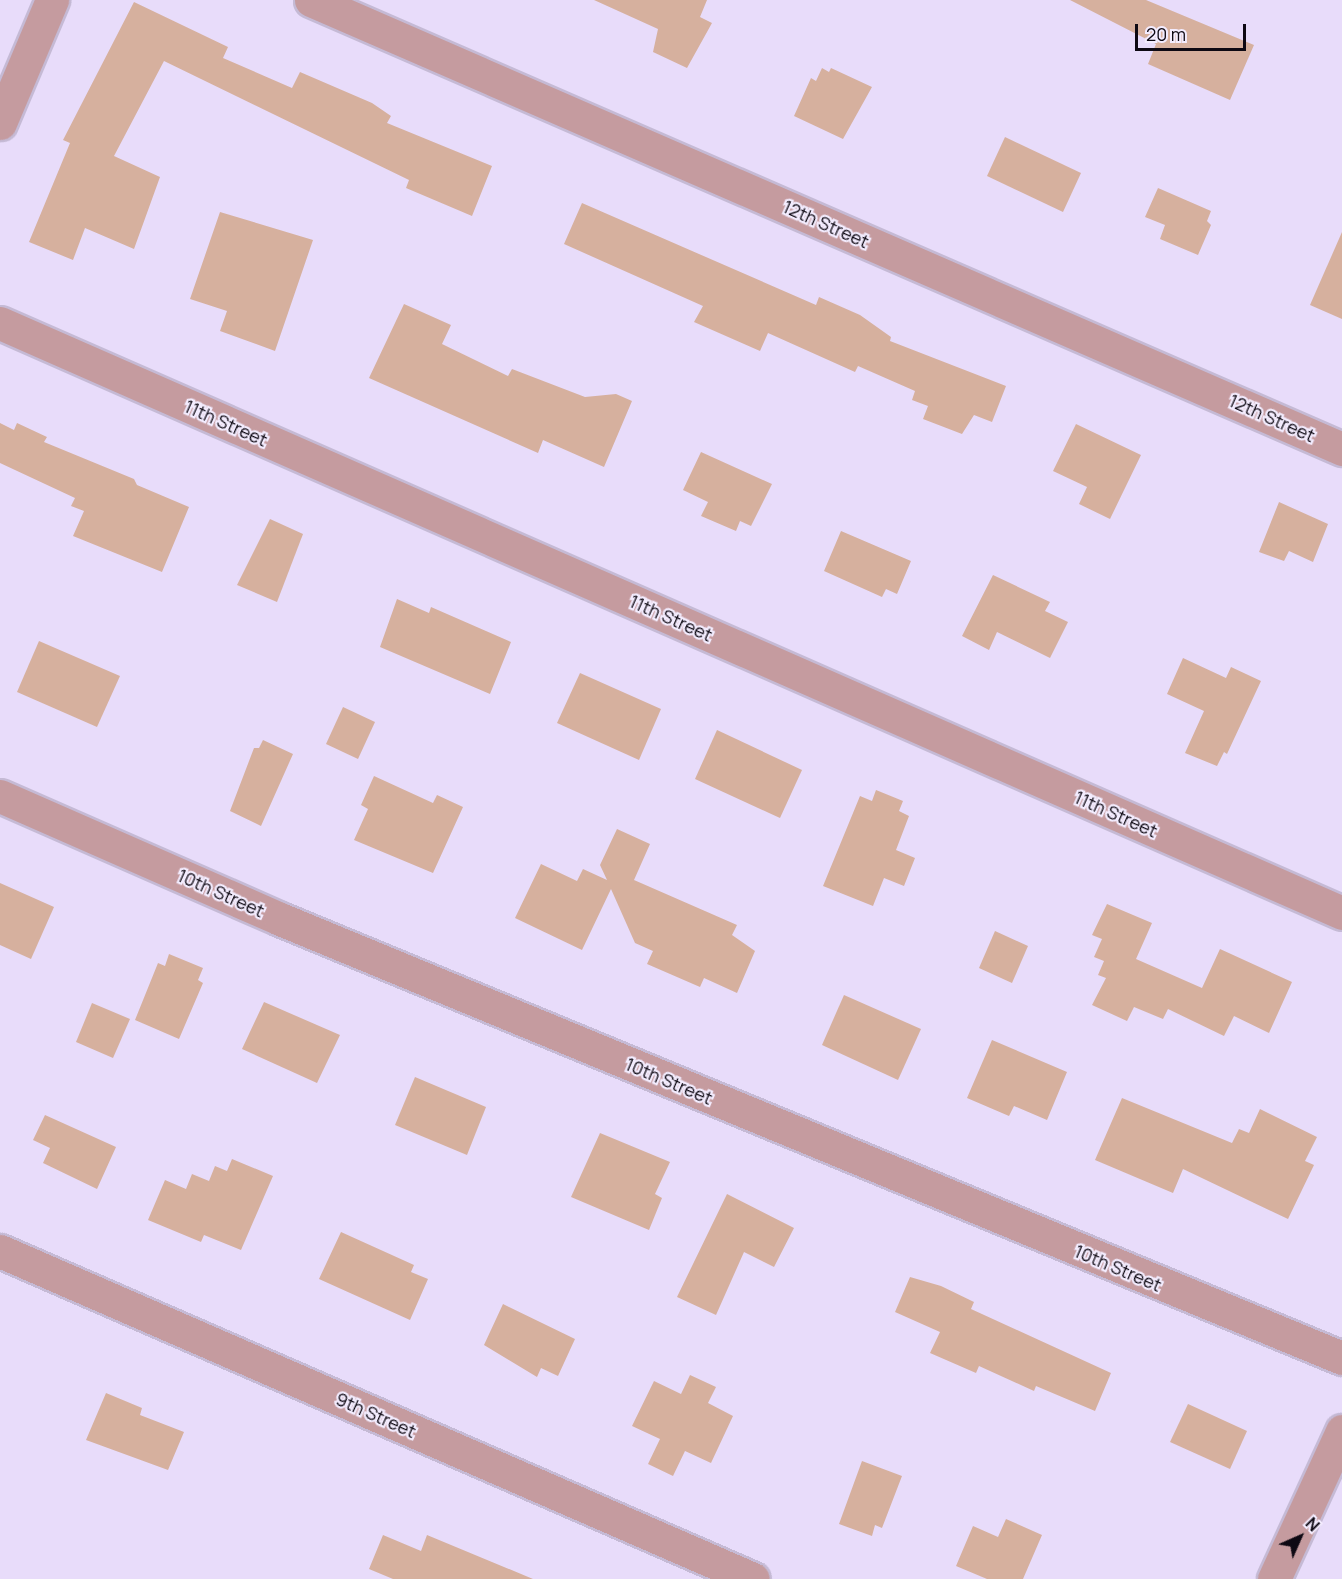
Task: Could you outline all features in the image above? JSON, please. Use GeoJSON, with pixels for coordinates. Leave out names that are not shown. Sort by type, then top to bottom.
{"type":"FeatureCollection","features":[{"type":"Feature","properties":{"kind":"street"},"geometry":{"type":"LineString","coordinates":[[0,123],[52,0]]}},
{"type":"Feature","properties":{"kind":"street","name":"12th Street"},"geometry":{"type":"LineString","coordinates":[[311,0],[1342,449]]}},
{"type":"Feature","properties":{"kind":"street","name":"11th Street"},"geometry":{"type":"LineString","coordinates":[[0,323],[1342,913]]}},
{"type":"Feature","properties":{"kind":"street","name":"10th Street"},"geometry":{"type":"LineString","coordinates":[[0,796],[291,924],[1342,1358]]}},
{"type":"Feature","properties":{"kind":"street","name":"9th Street"},"geometry":{"type":"LineString","coordinates":[[0,1251],[753,1579]]}},
{"type":"Feature","properties":{"kind":"street"},"geometry":{"type":"LineString","coordinates":[[1274,1579],[1342,1431]]}},
{"type":"Feature","properties":{"kind":"building"},"geometry":{"type":"Polygon","coordinates":[[[594,0],[707,0],[700,17],[712,23],[687,68],[653,52],[658,29],[594,0]]]}},
{"type":"Feature","properties":{"kind":"building"},"geometry":{"type":"Polygon","coordinates":[[[1070,0],[1146,0],[1254,45],[1230,100],[1148,64],[1156,44],[1070,0]]]}},
{"type":"Feature","properties":{"kind":"building"},"geometry":{"type":"Polygon","coordinates":[[[134,2],[228,47],[223,58],[292,88],[300,72],[372,103],[391,116],[387,123],[492,166],[472,216],[406,188],[409,180],[164,61],[114,156],[160,177],[134,249],[85,228],[73,260],[29,242],[70,143],[63,140],[134,2]]]}},
{"type":"Feature","properties":{"kind":"building"},"geometry":{"type":"Polygon","coordinates":[[[822,68],[829,72],[831,68],[872,87],[843,139],[794,116],[811,78],[816,81],[822,68]]]}},
{"type":"Feature","properties":{"kind":"building"},"geometry":{"type":"Polygon","coordinates":[[[1005,137],[1081,173],[1063,212],[987,176],[1005,137]]]}},
{"type":"Feature","properties":{"kind":"building"},"geometry":{"type":"Polygon","coordinates":[[[1158,188],[1211,211],[1207,221],[1211,225],[1198,255],[1160,239],[1165,225],[1145,217],[1158,188]]]}},
{"type":"Feature","properties":{"kind":"building"},"geometry":{"type":"Polygon","coordinates":[[[582,203],[816,305],[819,297],[860,315],[891,337],[890,341],[1006,386],[992,422],[974,415],[962,434],[923,419],[928,406],[912,400],[915,391],[858,366],[855,372],[768,333],[760,351],[694,322],[703,306],[564,244],[582,203]]]}},
{"type":"Feature","properties":{"kind":"building"},"geometry":{"type":"Polygon","coordinates":[[[220,212],[313,240],[275,351],[220,331],[227,311],[190,299],[220,212]]]}},
{"type":"Feature","properties":{"kind":"building"},"geometry":{"type":"Polygon","coordinates":[[[1342,232],[1342,319],[1310,305],[1342,232]]]}},
{"type":"Feature","properties":{"kind":"building"},"geometry":{"type":"Polygon","coordinates":[[[404,304],[451,325],[442,344],[508,376],[512,369],[585,397],[616,394],[632,401],[604,467],[543,440],[538,453],[369,378],[404,304]]]}},
{"type":"Feature","properties":{"kind":"building"},"geometry":{"type":"Polygon","coordinates":[[[0,423],[14,430],[17,423],[47,437],[44,442],[134,479],[137,485],[189,507],[162,572],[73,536],[84,511],[71,506],[75,498],[0,463],[0,423]]]}},
{"type":"Feature","properties":{"kind":"building"},"geometry":{"type":"Polygon","coordinates":[[[1076,424],[1141,455],[1110,519],[1079,504],[1087,487],[1053,471],[1076,424]]]}},
{"type":"Feature","properties":{"kind":"building"},"geometry":{"type":"Polygon","coordinates":[[[701,452],[772,484],[751,526],[740,521],[736,531],[701,516],[708,502],[683,490],[701,452]]]}},
{"type":"Feature","properties":{"kind":"building"},"geometry":{"type":"Polygon","coordinates":[[[1279,502],[1328,524],[1313,562],[1289,551],[1284,561],[1259,552],[1279,502]]]}},
{"type":"Feature","properties":{"kind":"building"},"geometry":{"type":"Polygon","coordinates":[[[270,519],[303,534],[277,602],[237,585],[270,519]]]}},
{"type":"Feature","properties":{"kind":"building"},"geometry":{"type":"Polygon","coordinates":[[[841,531],[911,561],[897,594],[886,589],[882,597],[824,571],[841,531]]]}},
{"type":"Feature","properties":{"kind":"building"},"geometry":{"type":"Polygon","coordinates":[[[993,575],[1050,602],[1045,611],[1068,622],[1050,658],[997,632],[989,650],[962,636],[993,575]]]}},
{"type":"Feature","properties":{"kind":"building"},"geometry":{"type":"Polygon","coordinates":[[[397,599],[429,613],[431,607],[511,642],[490,694],[380,647],[397,599]]]}},
{"type":"Feature","properties":{"kind":"building"},"geometry":{"type":"Polygon","coordinates":[[[39,641],[120,676],[97,727],[17,692],[39,641]]]}},
{"type":"Feature","properties":{"kind":"building"},"geometry":{"type":"Polygon","coordinates":[[[1183,658],[1226,678],[1231,667],[1261,681],[1227,754],[1224,752],[1217,766],[1185,753],[1204,711],[1167,694],[1183,658]]]}},
{"type":"Feature","properties":{"kind":"building"},"geometry":{"type":"Polygon","coordinates":[[[580,673],[661,709],[639,760],[557,723],[580,673]]]}},
{"type":"Feature","properties":{"kind":"building"},"geometry":{"type":"Polygon","coordinates":[[[343,707],[375,722],[358,759],[326,744],[343,707]]]}},
{"type":"Feature","properties":{"kind":"building"},"geometry":{"type":"Polygon","coordinates":[[[717,730],[802,770],[780,818],[695,779],[717,730]]]}},
{"type":"Feature","properties":{"kind":"building"},"geometry":{"type":"Polygon","coordinates":[[[263,740],[293,754],[261,826],[230,811],[254,748],[259,748],[263,740]]]}},
{"type":"Feature","properties":{"kind":"building"},"geometry":{"type":"Polygon","coordinates":[[[374,776],[433,803],[437,795],[463,807],[433,873],[354,840],[368,809],[361,805],[374,776]]]}},
{"type":"Feature","properties":{"kind":"building"},"geometry":{"type":"Polygon","coordinates":[[[876,790],[903,801],[899,811],[909,816],[896,850],[915,858],[904,886],[884,878],[873,906],[823,886],[860,796],[872,801],[876,790]]]}},
{"type":"Feature","properties":{"kind":"building"},"geometry":{"type":"Polygon","coordinates":[[[617,829],[650,844],[634,880],[737,925],[732,935],[755,951],[737,993],[704,978],[700,987],[647,964],[653,951],[635,943],[611,889],[582,950],[515,918],[541,864],[577,881],[583,869],[607,880],[600,865],[617,829]]]}},
{"type":"Feature","properties":{"kind":"building"},"geometry":{"type":"Polygon","coordinates":[[[0,883],[54,907],[31,959],[0,945],[0,883]]]}},
{"type":"Feature","properties":{"kind":"building"},"geometry":{"type":"Polygon","coordinates":[[[1107,904],[1152,923],[1136,959],[1202,988],[1220,949],[1292,982],[1269,1033],[1234,1016],[1224,1036],[1168,1009],[1163,1019],[1134,1007],[1127,1021],[1092,1005],[1106,978],[1098,975],[1104,961],[1094,957],[1102,939],[1092,935],[1107,904]]]}},
{"type":"Feature","properties":{"kind":"building"},"geometry":{"type":"Polygon","coordinates":[[[995,931],[1028,946],[1012,983],[979,968],[995,931]]]}},
{"type":"Feature","properties":{"kind":"building"},"geometry":{"type":"Polygon","coordinates":[[[169,954],[203,968],[198,980],[203,983],[179,1039],[135,1020],[158,963],[165,966],[169,954]]]}},
{"type":"Feature","properties":{"kind":"building"},"geometry":{"type":"Polygon","coordinates":[[[844,995],[921,1029],[898,1080],[822,1045],[844,995]]]}},
{"type":"Feature","properties":{"kind":"building"},"geometry":{"type":"Polygon","coordinates":[[[264,1002],[340,1035],[317,1083],[242,1049],[264,1002]]]}},
{"type":"Feature","properties":{"kind":"building"},"geometry":{"type":"Polygon","coordinates":[[[92,1003],[130,1019],[113,1058],[76,1042],[92,1003]]]}},
{"type":"Feature","properties":{"kind":"building"},"geometry":{"type":"Polygon","coordinates":[[[992,1040],[1067,1072],[1047,1120],[1014,1106],[1009,1116],[967,1098],[992,1040]]]}},
{"type":"Feature","properties":{"kind":"building"},"geometry":{"type":"Polygon","coordinates":[[[415,1077],[486,1107],[467,1155],[395,1125],[415,1077]]]}},
{"type":"Feature","properties":{"kind":"building"},"geometry":{"type":"Polygon","coordinates":[[[1122,1098],[1232,1143],[1239,1129],[1249,1133],[1260,1109],[1317,1137],[1305,1161],[1314,1165],[1288,1219],[1183,1169],[1173,1193],[1095,1160],[1122,1098]]]}},
{"type":"Feature","properties":{"kind":"building"},"geometry":{"type":"Polygon","coordinates":[[[45,1115],[116,1147],[97,1189],[43,1163],[50,1148],[33,1140],[45,1115]]]}},
{"type":"Feature","properties":{"kind":"building"},"geometry":{"type":"Polygon","coordinates":[[[600,1133],[670,1162],[655,1194],[662,1198],[649,1230],[571,1197],[600,1133]]]}},
{"type":"Feature","properties":{"kind":"building"},"geometry":{"type":"Polygon","coordinates":[[[232,1159],[273,1176],[241,1250],[204,1235],[201,1242],[148,1220],[165,1180],[186,1189],[192,1174],[209,1181],[215,1166],[227,1171],[232,1159]]]}},
{"type":"Feature","properties":{"kind":"building"},"geometry":{"type":"Polygon","coordinates":[[[727,1194],[794,1228],[774,1267],[744,1252],[716,1315],[677,1297],[727,1194]]]}},
{"type":"Feature","properties":{"kind":"building"},"geometry":{"type":"Polygon","coordinates":[[[341,1232],[414,1265],[411,1272],[428,1279],[410,1320],[319,1279],[341,1232]]]}},
{"type":"Feature","properties":{"kind":"building"},"geometry":{"type":"Polygon","coordinates":[[[910,1277],[941,1286],[974,1302],[971,1309],[1111,1373],[1095,1411],[1036,1386],[1034,1391],[979,1366],[976,1373],[930,1353],[940,1332],[895,1312],[910,1277]]]}},
{"type":"Feature","properties":{"kind":"building"},"geometry":{"type":"Polygon","coordinates":[[[503,1304],[575,1339],[558,1376],[541,1368],[537,1377],[484,1345],[503,1304]]]}},
{"type":"Feature","properties":{"kind":"building"},"geometry":{"type":"Polygon","coordinates":[[[690,1375],[716,1387],[708,1403],[733,1416],[711,1463],[685,1451],[673,1476],[648,1464],[660,1439],[632,1426],[654,1381],[681,1394],[690,1375]]]}},
{"type":"Feature","properties":{"kind":"building"},"geometry":{"type":"Polygon","coordinates":[[[106,1393],[142,1408],[140,1415],[184,1432],[168,1470],[86,1440],[106,1393]]]}},
{"type":"Feature","properties":{"kind":"building"},"geometry":{"type":"Polygon","coordinates":[[[1188,1404],[1247,1431],[1230,1469],[1170,1442],[1188,1404]]]}},
{"type":"Feature","properties":{"kind":"building"},"geometry":{"type":"Polygon","coordinates":[[[862,1461],[902,1476],[882,1528],[875,1525],[872,1536],[839,1524],[862,1461]]]}},
{"type":"Feature","properties":{"kind":"building"},"geometry":{"type":"Polygon","coordinates":[[[1006,1519],[1042,1535],[1023,1579],[987,1579],[956,1566],[973,1526],[998,1537],[1006,1519]]]}},
{"type":"Feature","properties":{"kind":"building"},"geometry":{"type":"Polygon","coordinates":[[[383,1535],[421,1551],[427,1535],[533,1579],[393,1579],[369,1569],[383,1535]]]}}]}
